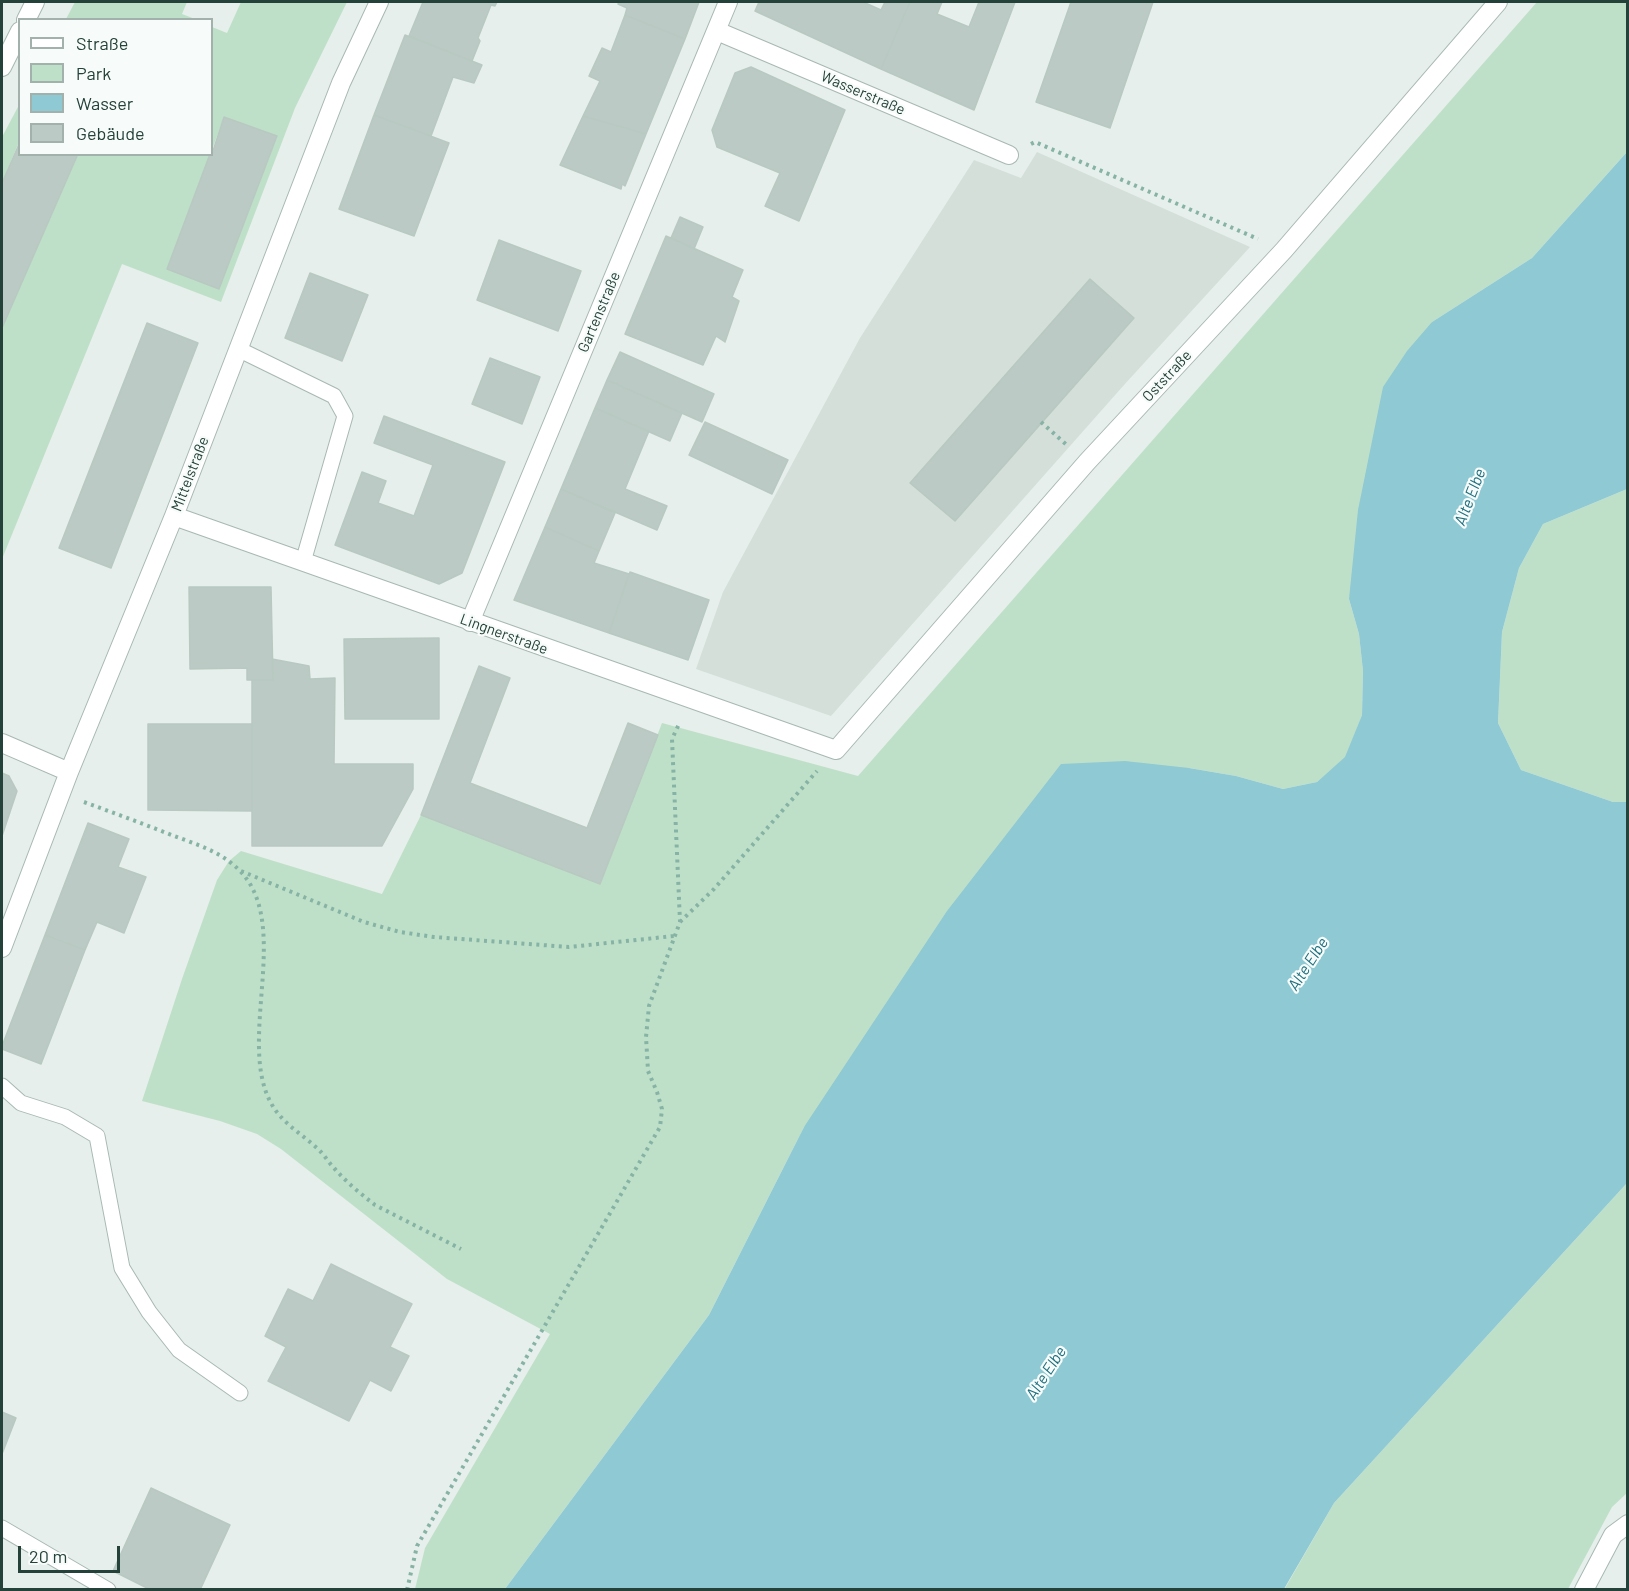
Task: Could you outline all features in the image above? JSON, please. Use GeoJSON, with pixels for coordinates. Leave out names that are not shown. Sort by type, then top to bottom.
{"type":"FeatureCollection","features":[{"type":"Feature","properties":{"kind":"street"},"geometry":{"type":"LineString","coordinates":[[27,18],[35,2]]}},
{"type":"Feature","properties":{"kind":"street","name":"Mittelstraße"},"geometry":{"type":"LineString","coordinates":[[2,948],[60,794],[174,516],[341,83],[379,2]]}},
{"type":"Feature","properties":{"kind":"street","name":"Gartenstraße"},"geometry":{"type":"LineString","coordinates":[[470,622],[728,2]]}},
{"type":"Feature","properties":{"kind":"street","name":"Oststraße"},"geometry":{"type":"LineString","coordinates":[[836,750],[1087,462],[1284,250],[1498,2]]}},
{"type":"Feature","properties":{"kind":"street","name":"Wasserstraße"},"geometry":{"type":"LineString","coordinates":[[717,31],[1009,155]]}},
{"type":"Feature","properties":{"kind":"street"},"geometry":{"type":"LineString","coordinates":[[2,66],[18,35]]}},
{"type":"Feature","properties":{"kind":"street","name":"Lingnerstraße"},"geometry":{"type":"LineString","coordinates":[[174,516],[836,750]]}},
{"type":"Feature","properties":{"kind":"street"},"geometry":{"type":"LineString","coordinates":[[2,743],[69,772]]}},
{"type":"Feature","properties":{"kind":"street"},"geometry":{"type":"LineString","coordinates":[[1584,1590],[1613,1535],[1628,1524]]}},
{"type":"Feature","properties":{"kind":"lane"},"geometry":{"type":"LineString","coordinates":[[238,349],[334,396],[345,416],[303,562]]}},
{"type":"Feature","properties":{"kind":"lane"},"geometry":{"type":"LineString","coordinates":[[2,1086],[21,1103],[65,1117],[97,1136],[122,1268],[149,1312],[179,1350],[240,1393]]}},
{"type":"Feature","properties":{"kind":"lane"},"geometry":{"type":"LineString","coordinates":[[2,1528],[108,1590]]}},
{"type":"Feature","properties":{"kind":"path"},"geometry":{"type":"LineString","coordinates":[[1009,155],[1035,142],[1284,250]]}},
{"type":"Feature","properties":{"kind":"path"},"geometry":{"type":"LineString","coordinates":[[1041,422],[1087,462]]}},
{"type":"Feature","properties":{"kind":"path"},"geometry":{"type":"LineString","coordinates":[[680,922],[672,739],[692,700]]}},
{"type":"Feature","properties":{"kind":"path"},"geometry":{"type":"LineString","coordinates":[[407,1590],[417,1546],[660,1127],[662,1109],[648,1071],[646,1037],[649,1006],[680,922],[714,889],[836,750]]}},
{"type":"Feature","properties":{"kind":"path"},"geometry":{"type":"LineString","coordinates":[[60,794],[197,845],[229,861],[241,871],[253,889],[263,928],[261,1057],[262,1074],[271,1103],[278,1114],[321,1151],[335,1169],[363,1196],[375,1205],[461,1250]]}},
{"type":"Feature","properties":{"kind":"path"},"geometry":{"type":"LineString","coordinates":[[241,871],[364,922],[400,932],[434,937],[569,947],[674,936]]}},
{"type":"Feature","properties":{"kind":"shaded area"},"geometry":{"type":"Polygon","coordinates":[[[1037,152],[1250,247],[1124,385],[831,716],[696,669],[723,592],[860,338],[974,160],[1021,178],[1037,152]]]}},
{"type":"Feature","properties":{"kind":"green space"},"geometry":{"type":"Polygon","coordinates":[[[75,2],[187,2],[182,14],[192,18],[67,18],[75,2]]]}},
{"type":"Feature","properties":{"kind":"green space"},"geometry":{"type":"Polygon","coordinates":[[[241,2],[347,2],[295,108],[221,302],[122,264],[2,559],[2,328],[78,156],[210,156],[167,269],[219,289],[277,137],[224,117],[213,147],[213,27],[227,33],[241,2]]]}},
{"type":"Feature","properties":{"kind":"green space"},"geometry":{"type":"Polygon","coordinates":[[[1537,2],[1627,2],[1627,152],[1532,258],[1432,322],[1349,599],[1359,634],[1363,671],[1362,715],[1346,757],[1317,782],[1283,789],[1236,776],[1189,768],[804,1127],[709,1315],[505,1589],[415,1589],[425,1548],[550,1334],[447,1279],[281,1149],[257,1134],[220,1121],[142,1101],[217,880],[229,861],[241,851],[382,894],[421,815],[600,884],[662,723],[858,776],[1537,2]]]}},
{"type":"Feature","properties":{"kind":"green space"},"geometry":{"type":"Polygon","coordinates":[[[18,107],[18,144],[2,183],[2,137],[18,107]]]}},
{"type":"Feature","properties":{"kind":"green space"},"geometry":{"type":"Polygon","coordinates":[[[1627,489],[1627,802],[1613,802],[1521,770],[1498,723],[1502,632],[1519,568],[1543,524],[1627,489]]]}},
{"type":"Feature","properties":{"kind":"green space"},"geometry":{"type":"Polygon","coordinates":[[[1627,1183],[1627,1493],[1612,1507],[1568,1589],[1284,1590],[1334,1503],[1627,1183]]]}},
{"type":"Feature","properties":{"kind":"water","name":"Alte Elbe"},"geometry":{"type":"Polygon","coordinates":[[[1627,152],[1627,489],[1543,524],[1519,568],[1502,632],[1498,723],[1521,770],[1613,802],[1627,802],[1627,1183],[1334,1503],[1284,1589],[505,1589],[709,1315],[804,1127],[947,911],[1061,764],[1125,761],[1189,768],[1236,776],[1283,789],[1317,782],[1345,757],[1362,715],[1363,671],[1359,634],[1349,599],[1358,510],[1383,387],[1407,351],[1432,322],[1532,258],[1627,152]]]}},
{"type":"Feature","properties":{"kind":"building"},"geometry":{"type":"Polygon","coordinates":[[[423,2],[497,2],[495,6],[491,5],[472,61],[409,36],[423,2]]]}},
{"type":"Feature","properties":{"kind":"building"},"geometry":{"type":"Polygon","coordinates":[[[619,2],[699,2],[685,39],[625,15],[627,8],[618,4],[619,2]]]}},
{"type":"Feature","properties":{"kind":"building"},"geometry":{"type":"Polygon","coordinates":[[[759,2],[863,2],[881,10],[885,2],[910,2],[881,69],[755,11],[759,2]]]}},
{"type":"Feature","properties":{"kind":"building"},"geometry":{"type":"Polygon","coordinates":[[[910,2],[942,2],[937,14],[969,27],[979,2],[1015,2],[974,110],[881,69],[910,2]]]}},
{"type":"Feature","properties":{"kind":"building"},"geometry":{"type":"Polygon","coordinates":[[[1071,2],[1153,2],[1110,128],[1036,102],[1071,2]]]}},
{"type":"Feature","properties":{"kind":"building"},"geometry":{"type":"Polygon","coordinates":[[[625,15],[685,39],[646,134],[583,116],[600,81],[589,76],[602,48],[611,52],[625,15]]]}},
{"type":"Feature","properties":{"kind":"building"},"geometry":{"type":"Polygon","coordinates":[[[405,35],[482,65],[474,83],[453,77],[431,136],[374,115],[405,35]]]}},
{"type":"Feature","properties":{"kind":"building"},"geometry":{"type":"Polygon","coordinates":[[[751,67],[845,110],[799,221],[765,206],[780,173],[717,147],[712,130],[735,73],[751,67]]]}},
{"type":"Feature","properties":{"kind":"building"},"geometry":{"type":"Polygon","coordinates":[[[374,115],[449,143],[414,236],[339,209],[374,115]]]}},
{"type":"Feature","properties":{"kind":"building"},"geometry":{"type":"Polygon","coordinates":[[[583,116],[646,134],[625,186],[622,184],[621,189],[560,165],[583,116]]]}},
{"type":"Feature","properties":{"kind":"building"},"geometry":{"type":"Polygon","coordinates":[[[224,117],[277,136],[219,289],[167,269],[209,156],[213,156],[224,117]]]}},
{"type":"Feature","properties":{"kind":"building"},"geometry":{"type":"Polygon","coordinates":[[[18,147],[18,156],[77,156],[2,328],[2,183],[18,147]]]}},
{"type":"Feature","properties":{"kind":"building"},"geometry":{"type":"Polygon","coordinates":[[[680,217],[703,227],[694,249],[671,238],[680,217]]]}},
{"type":"Feature","properties":{"kind":"building"},"geometry":{"type":"Polygon","coordinates":[[[666,236],[743,270],[732,297],[739,301],[725,342],[716,336],[703,365],[625,334],[666,236]]]}},
{"type":"Feature","properties":{"kind":"building"},"geometry":{"type":"Polygon","coordinates":[[[499,240],[581,271],[558,331],[477,300],[499,240]]]}},
{"type":"Feature","properties":{"kind":"building"},"geometry":{"type":"Polygon","coordinates":[[[310,273],[368,295],[342,361],[285,338],[310,273]]]}},
{"type":"Feature","properties":{"kind":"building"},"geometry":{"type":"Polygon","coordinates":[[[1090,279],[1134,318],[955,521],[910,483],[1090,279]]]}},
{"type":"Feature","properties":{"kind":"building"},"geometry":{"type":"Polygon","coordinates":[[[147,323],[198,343],[111,568],[59,548],[147,323]]]}},
{"type":"Feature","properties":{"kind":"building"},"geometry":{"type":"Polygon","coordinates":[[[620,352],[714,394],[702,422],[607,380],[620,352]]]}},
{"type":"Feature","properties":{"kind":"building"},"geometry":{"type":"Polygon","coordinates":[[[490,358],[540,377],[522,424],[472,404],[490,358]]]}},
{"type":"Feature","properties":{"kind":"building"},"geometry":{"type":"Polygon","coordinates":[[[607,380],[682,413],[670,441],[595,408],[607,380]]]}},
{"type":"Feature","properties":{"kind":"building"},"geometry":{"type":"Polygon","coordinates":[[[595,408],[649,431],[625,489],[667,506],[657,530],[561,489],[595,408]]]}},
{"type":"Feature","properties":{"kind":"building"},"geometry":{"type":"Polygon","coordinates":[[[384,416],[505,462],[462,573],[439,584],[335,545],[362,472],[386,481],[378,503],[414,516],[433,465],[374,443],[384,416]]]}},
{"type":"Feature","properties":{"kind":"building"},"geometry":{"type":"Polygon","coordinates":[[[705,422],[788,460],[772,494],[689,455],[705,422]]]}},
{"type":"Feature","properties":{"kind":"building"},"geometry":{"type":"Polygon","coordinates":[[[561,489],[615,513],[599,551],[545,527],[561,489]]]}},
{"type":"Feature","properties":{"kind":"building"},"geometry":{"type":"Polygon","coordinates":[[[545,527],[599,551],[594,563],[629,574],[609,633],[514,600],[545,527]]]}},
{"type":"Feature","properties":{"kind":"building"},"geometry":{"type":"Polygon","coordinates":[[[630,572],[709,600],[688,660],[609,633],[630,572]]]}},
{"type":"Feature","properties":{"kind":"building"},"geometry":{"type":"Polygon","coordinates":[[[189,587],[271,587],[273,680],[247,680],[247,668],[190,669],[189,587]]]}},
{"type":"Feature","properties":{"kind":"building"},"geometry":{"type":"Polygon","coordinates":[[[439,638],[439,719],[345,719],[344,639],[439,638]]]}},
{"type":"Feature","properties":{"kind":"building"},"geometry":{"type":"Polygon","coordinates":[[[272,659],[309,666],[310,679],[335,678],[334,764],[413,764],[413,789],[382,846],[252,846],[252,680],[273,680],[272,659]]]}},
{"type":"Feature","properties":{"kind":"building"},"geometry":{"type":"Polygon","coordinates":[[[479,666],[510,678],[470,783],[587,828],[628,723],[658,735],[600,884],[421,815],[479,666]]]}},
{"type":"Feature","properties":{"kind":"building"},"geometry":{"type":"Polygon","coordinates":[[[148,724],[252,724],[252,811],[148,810],[148,724]]]}},
{"type":"Feature","properties":{"kind":"building"},"geometry":{"type":"Polygon","coordinates":[[[2,773],[9,776],[17,791],[2,836],[2,773]]]}},
{"type":"Feature","properties":{"kind":"building"},"geometry":{"type":"Polygon","coordinates":[[[88,823],[129,839],[118,867],[146,877],[124,933],[97,922],[85,950],[45,935],[88,823]]]}},
{"type":"Feature","properties":{"kind":"building"},"geometry":{"type":"Polygon","coordinates":[[[45,935],[85,950],[41,1064],[2,1049],[2,1046],[45,935]]]}},
{"type":"Feature","properties":{"kind":"building"},"geometry":{"type":"Polygon","coordinates":[[[331,1264],[412,1304],[390,1347],[409,1356],[391,1391],[370,1380],[349,1421],[268,1381],[286,1347],[265,1336],[288,1289],[313,1301],[331,1264]]]}},
{"type":"Feature","properties":{"kind":"building"},"geometry":{"type":"Polygon","coordinates":[[[2,1412],[16,1418],[2,1454],[2,1412]]]}},
{"type":"Feature","properties":{"kind":"building"},"geometry":{"type":"Polygon","coordinates":[[[151,1488],[230,1525],[200,1590],[151,1590],[113,1571],[151,1488]]]}}]}
